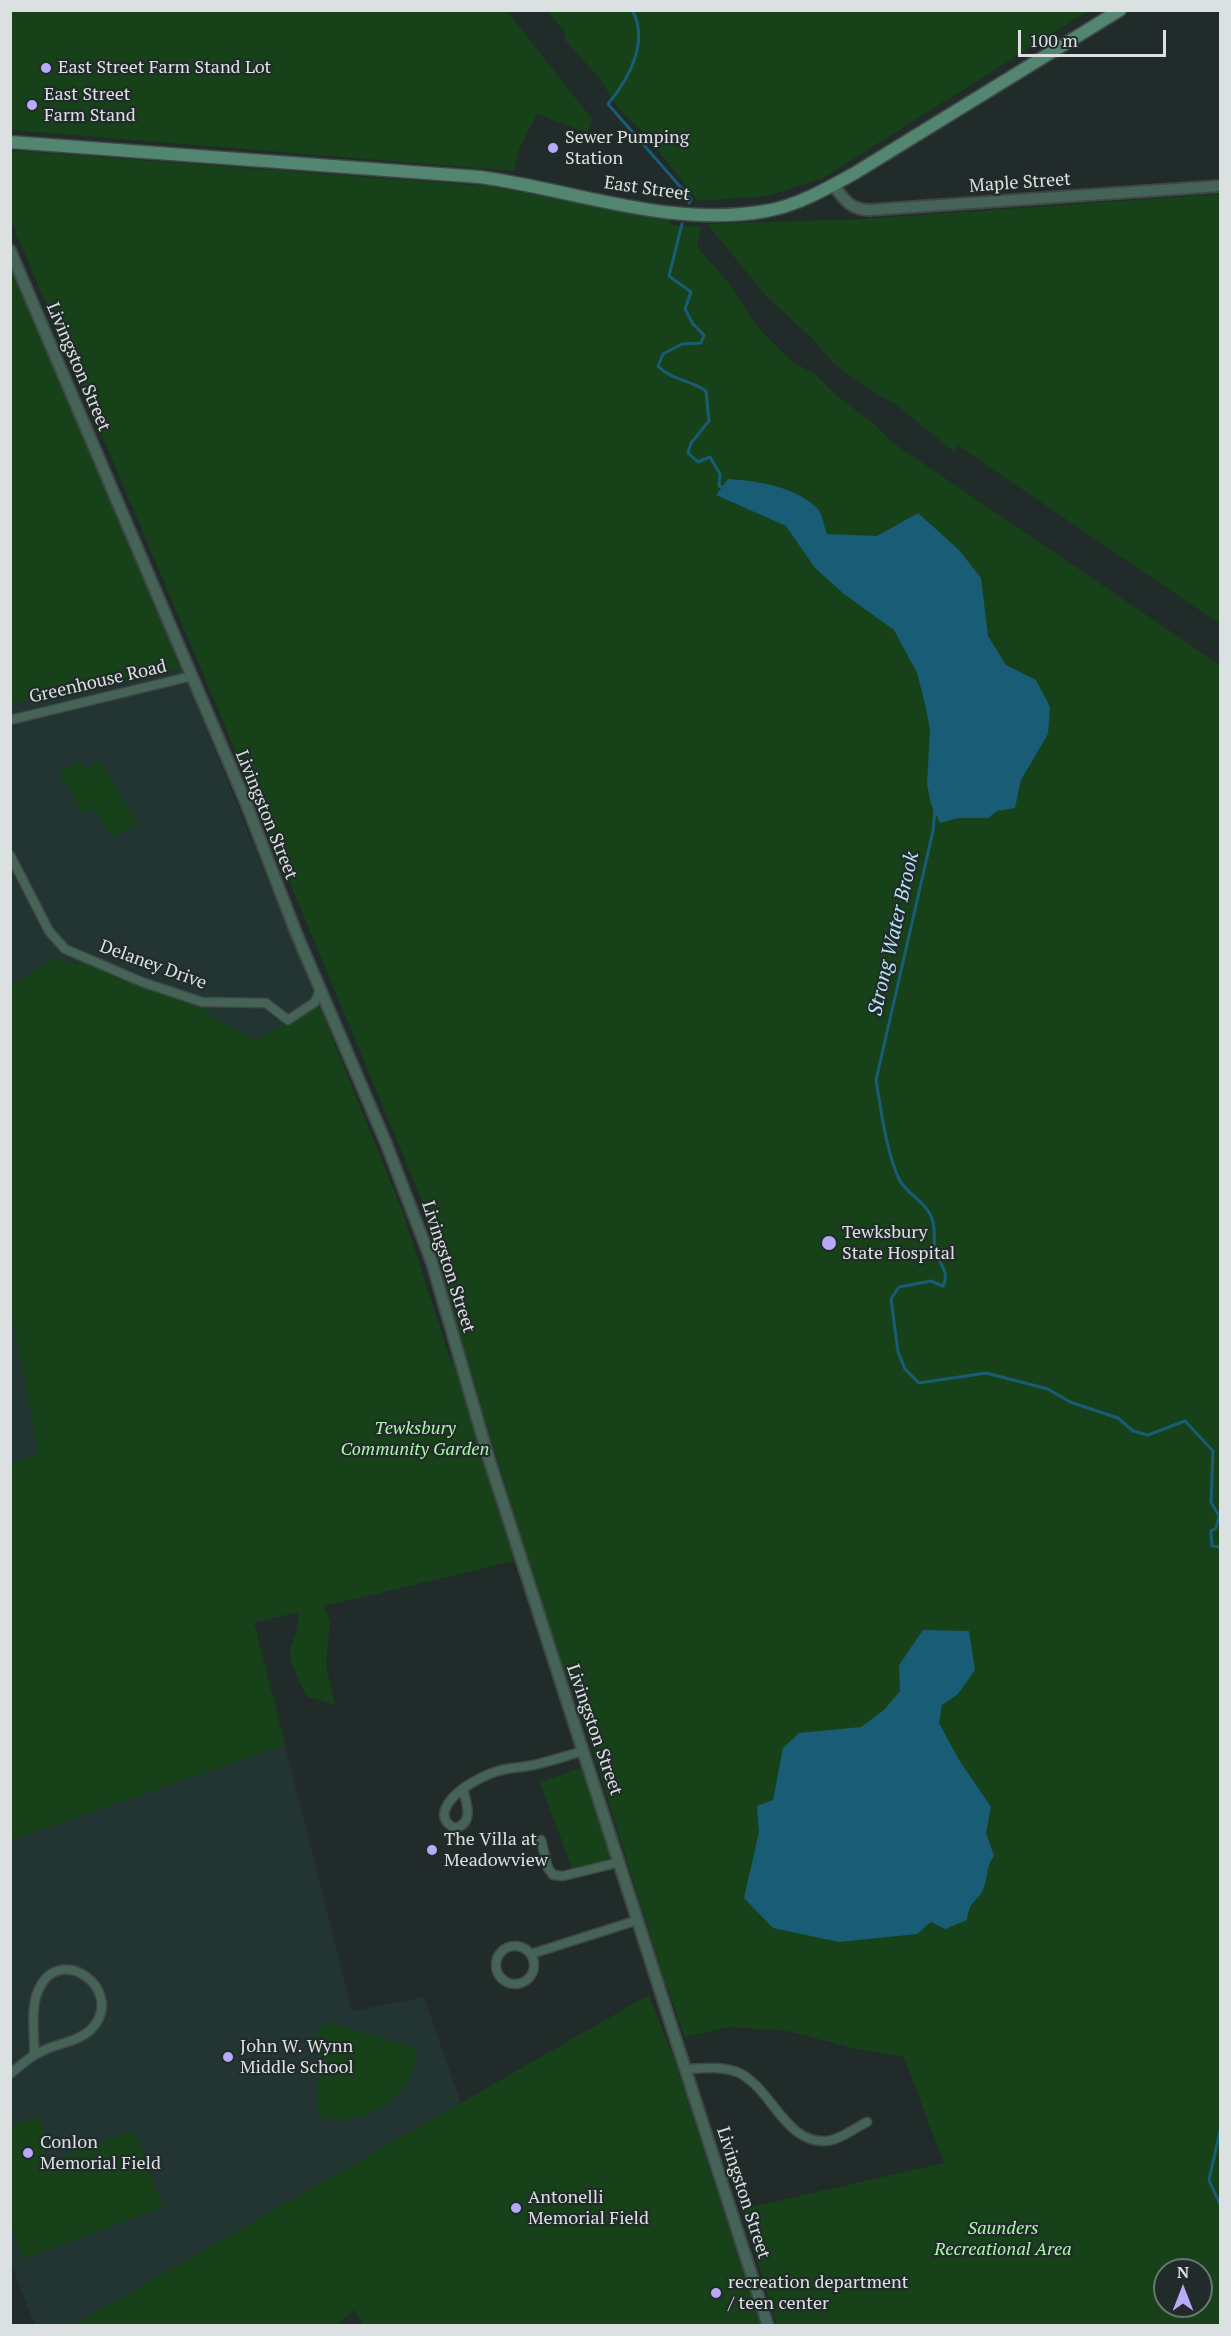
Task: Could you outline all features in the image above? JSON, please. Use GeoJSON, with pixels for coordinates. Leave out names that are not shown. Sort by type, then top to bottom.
{"type":"FeatureCollection","features":[{"type":"Feature","properties":{"kind":"main road","name":"East Street"},"geometry":{"type":"LineString","coordinates":[[10,142],[480,177],[511,181],[613,204],[693,214],[768,211],[833,185],[1120,10]]}},
{"type":"Feature","properties":{"kind":"street","name":"Maple Street"},"geometry":{"type":"LineString","coordinates":[[833,185],[854,209],[868,210],[1221,186]]}},
{"type":"Feature","properties":{"kind":"street","name":"Livingston Street"},"geometry":{"type":"LineString","coordinates":[[10,250],[192,676],[391,1154],[426,1246],[489,1459],[768,2325]]}},
{"type":"Feature","properties":{"kind":"street","name":"Greenhouse Road"},"geometry":{"type":"LineString","coordinates":[[10,720],[192,676]]}},
{"type":"Feature","properties":{"kind":"street","name":"Delaney Drive"},"geometry":{"type":"LineString","coordinates":[[10,855],[53,937],[65,948],[142,982],[202,1002],[266,1003],[288,1020],[315,1002],[321,990]]}},
{"type":"Feature","properties":{"kind":"street"},"geometry":{"type":"LineString","coordinates":[[463,1790],[493,1772],[536,1765],[584,1751]]}},
{"type":"Feature","properties":{"kind":"street"},"geometry":{"type":"LineString","coordinates":[[541,1840],[548,1868],[553,1875],[563,1876],[620,1862]]}},
{"type":"Feature","properties":{"kind":"street"},"geometry":{"type":"LineString","coordinates":[[531,1954],[638,1920]]}},
{"type":"Feature","properties":{"kind":"street"},"geometry":{"type":"LineString","coordinates":[[507,1946],[521,1946],[531,1954],[533,1972],[525,1981],[507,1983],[498,1975],[495,1961],[507,1946]]}},
{"type":"Feature","properties":{"kind":"street"},"geometry":{"type":"LineString","coordinates":[[10,2074],[34,2055],[80,2036],[93,2028],[99,2018],[99,1996],[96,1986],[87,1976],[76,1970],[60,1970],[46,1978],[38,1991],[33,2010],[36,2028],[34,2055]]}},
{"type":"Feature","properties":{"kind":"street"},"geometry":{"type":"LineString","coordinates":[[686,2069],[719,2068],[740,2073],[765,2094],[795,2130],[811,2139],[827,2141],[867,2122]]}},
{"type":"Feature","properties":{"kind":"shaded area"},"geometry":{"type":"Polygon","coordinates":[[[10,266],[201,716],[402,1210],[514,1561],[254,1623],[352,2011],[424,1997],[461,2103],[73,2326],[35,2325],[10,2261],[10,266]]]}},
{"type":"Feature","properties":{"kind":"green space"},"geometry":{"type":"Polygon","coordinates":[[[10,11],[507,11],[592,119],[588,133],[537,114],[519,149],[514,171],[11,130],[10,11]]]}},
{"type":"Feature","properties":{"kind":"green space"},"geometry":{"type":"Polygon","coordinates":[[[547,11],[1088,11],[823,178],[767,196],[698,201],[647,136],[618,108],[600,79],[565,40],[565,32],[547,11]]]}},
{"type":"Feature","properties":{"kind":"green space","name":"Tewksbury State Hospital"},"geometry":{"type":"Polygon","coordinates":[[[19,151],[487,186],[669,220],[672,225],[701,227],[697,247],[729,283],[755,324],[794,363],[814,373],[837,396],[873,423],[893,443],[1220,665],[1220,2325],[777,2325],[742,2209],[944,2163],[904,2057],[856,2049],[787,2031],[730,2027],[685,2037],[662,1973],[570,1678],[563,1673],[546,1622],[422,1209],[425,1208],[218,709],[11,221],[10,152],[19,151]]]}},
{"type":"Feature","properties":{"kind":"green space"},"geometry":{"type":"Polygon","coordinates":[[[1220,194],[1220,624],[957,445],[956,452],[949,448],[898,406],[833,363],[813,339],[768,298],[707,224],[861,219],[1220,194]]]}},
{"type":"Feature","properties":{"kind":"green space"},"geometry":{"type":"Polygon","coordinates":[[[11,266],[180,667],[10,703],[11,266]]]}},
{"type":"Feature","properties":{"kind":"green space"},"geometry":{"type":"Polygon","coordinates":[[[81,760],[86,769],[101,760],[137,824],[112,838],[95,808],[83,814],[59,772],[81,760]]]}},
{"type":"Feature","properties":{"kind":"green space","name":"Tewksbury Community Garden"},"geometry":{"type":"Polygon","coordinates":[[[54,957],[76,965],[79,961],[206,1010],[208,1014],[256,1040],[319,1005],[402,1210],[451,1362],[454,1361],[514,1561],[324,1606],[330,1621],[326,1665],[335,1705],[308,1697],[294,1670],[290,1653],[298,1625],[298,1612],[254,1622],[285,1745],[11,1840],[11,1463],[38,1454],[10,1304],[10,986],[54,957]]]}},
{"type":"Feature","properties":{"kind":"green space"},"geometry":{"type":"Polygon","coordinates":[[[581,1768],[611,1858],[573,1871],[540,1782],[581,1768]]]}},
{"type":"Feature","properties":{"kind":"green space"},"geometry":{"type":"Polygon","coordinates":[[[649,1995],[674,2059],[760,2325],[364,2326],[354,2310],[336,2325],[73,2325],[649,1995]]]}},
{"type":"Feature","properties":{"kind":"green space"},"geometry":{"type":"Polygon","coordinates":[[[328,2022],[415,2048],[414,2065],[408,2081],[398,2095],[385,2106],[369,2114],[352,2118],[335,2119],[318,2116],[318,2029],[328,2022]]]}},
{"type":"Feature","properties":{"kind":"green space"},"geometry":{"type":"Polygon","coordinates":[[[40,2116],[47,2147],[43,2164],[134,2130],[163,2207],[23,2259],[11,2225],[11,2126],[40,2116]]]}},
{"type":"Feature","properties":{"kind":"water"},"geometry":{"type":"Polygon","coordinates":[[[728,479],[763,483],[798,494],[819,510],[827,534],[877,536],[918,513],[959,550],[981,578],[988,636],[1006,665],[1036,680],[1050,707],[1048,734],[1021,780],[1015,808],[997,811],[988,818],[958,818],[940,823],[931,804],[927,784],[930,730],[925,704],[917,673],[894,630],[844,594],[815,568],[786,526],[716,495],[728,479]]]}},
{"type":"Feature","properties":{"kind":"water"},"geometry":{"type":"Polygon","coordinates":[[[923,1630],[969,1631],[975,1670],[958,1694],[942,1705],[939,1723],[959,1760],[991,1807],[986,1833],[994,1856],[989,1864],[982,1891],[970,1907],[967,1920],[945,1929],[931,1922],[917,1934],[839,1942],[773,1928],[744,1898],[759,1832],[757,1806],[773,1800],[783,1748],[799,1733],[861,1727],[884,1710],[900,1691],[899,1665],[923,1630]]]}},
{"type":"Feature","properties":{"kind":"waterway","name":"Strong Water Brook"},"geometry":{"type":"LineString","coordinates":[[632,10],[637,22],[638,47],[623,84],[608,104],[691,199],[689,203]]}},
{"type":"Feature","properties":{"kind":"waterway","name":"Strong Water Brook"},"geometry":{"type":"LineString","coordinates":[[682,224],[669,276],[691,292],[685,309],[693,324],[704,335],[701,343],[682,344],[663,354],[658,366],[663,371],[706,391],[709,421],[691,443],[688,453],[698,462],[710,457],[720,474],[719,486],[726,488]]}},
{"type":"Feature","properties":{"kind":"waterway","name":"Strong Water Brook"},"geometry":{"type":"LineString","coordinates":[[935,808],[933,831],[876,1080],[884,1130],[894,1168],[902,1184],[928,1210],[931,1216],[934,1225],[935,1248],[944,1269],[945,1281],[943,1286],[931,1281],[899,1287],[891,1299],[898,1352],[905,1369],[919,1383],[986,1373],[1048,1389],[1070,1402],[1118,1418],[1133,1431],[1148,1435],[1185,1421],[1213,1451],[1211,1502],[1219,1516],[1216,1528],[1211,1531],[1212,1546],[1220,1547]]}},
{"type":"Feature","properties":{"kind":"waterway","name":"Strong Water Brook"},"geometry":{"type":"LineString","coordinates":[[1220,2131],[1209,2180],[1220,2204]]}},
{"type":"Feature","properties":{"kind":"place","name":"East Street Farm Stand Lot"},"geometry":{"type":"Point","coordinates":[46,68]}},
{"type":"Feature","properties":{"kind":"place","name":"East Street Farm Stand"},"geometry":{"type":"Point","coordinates":[32,105]}},
{"type":"Feature","properties":{"kind":"place","name":"Sewer Pumping Station"},"geometry":{"type":"Point","coordinates":[553,148]}},
{"type":"Feature","properties":{"kind":"place","name":"Tewksbury State Hospital"},"geometry":{"type":"Point","coordinates":[829,1243]}},
{"type":"Feature","properties":{"kind":"place","name":"The Villa at Meadowview"},"geometry":{"type":"Point","coordinates":[432,1850]}},
{"type":"Feature","properties":{"kind":"place","name":"John W. Wynn Middle School"},"geometry":{"type":"Point","coordinates":[228,2057]}},
{"type":"Feature","properties":{"kind":"place","name":"Conlon Memorial Field"},"geometry":{"type":"Point","coordinates":[28,2153]}},
{"type":"Feature","properties":{"kind":"place","name":"Antonelli Memorial Field"},"geometry":{"type":"Point","coordinates":[516,2208]}},
{"type":"Feature","properties":{"kind":"place","name":"recreation department / teen center"},"geometry":{"type":"Point","coordinates":[716,2293]}},
{"type":"Feature","properties":{"kind":"park label","name":"Saunders Recreational Area"},"geometry":{"type":"Point","coordinates":[1003,2239]}}]}
